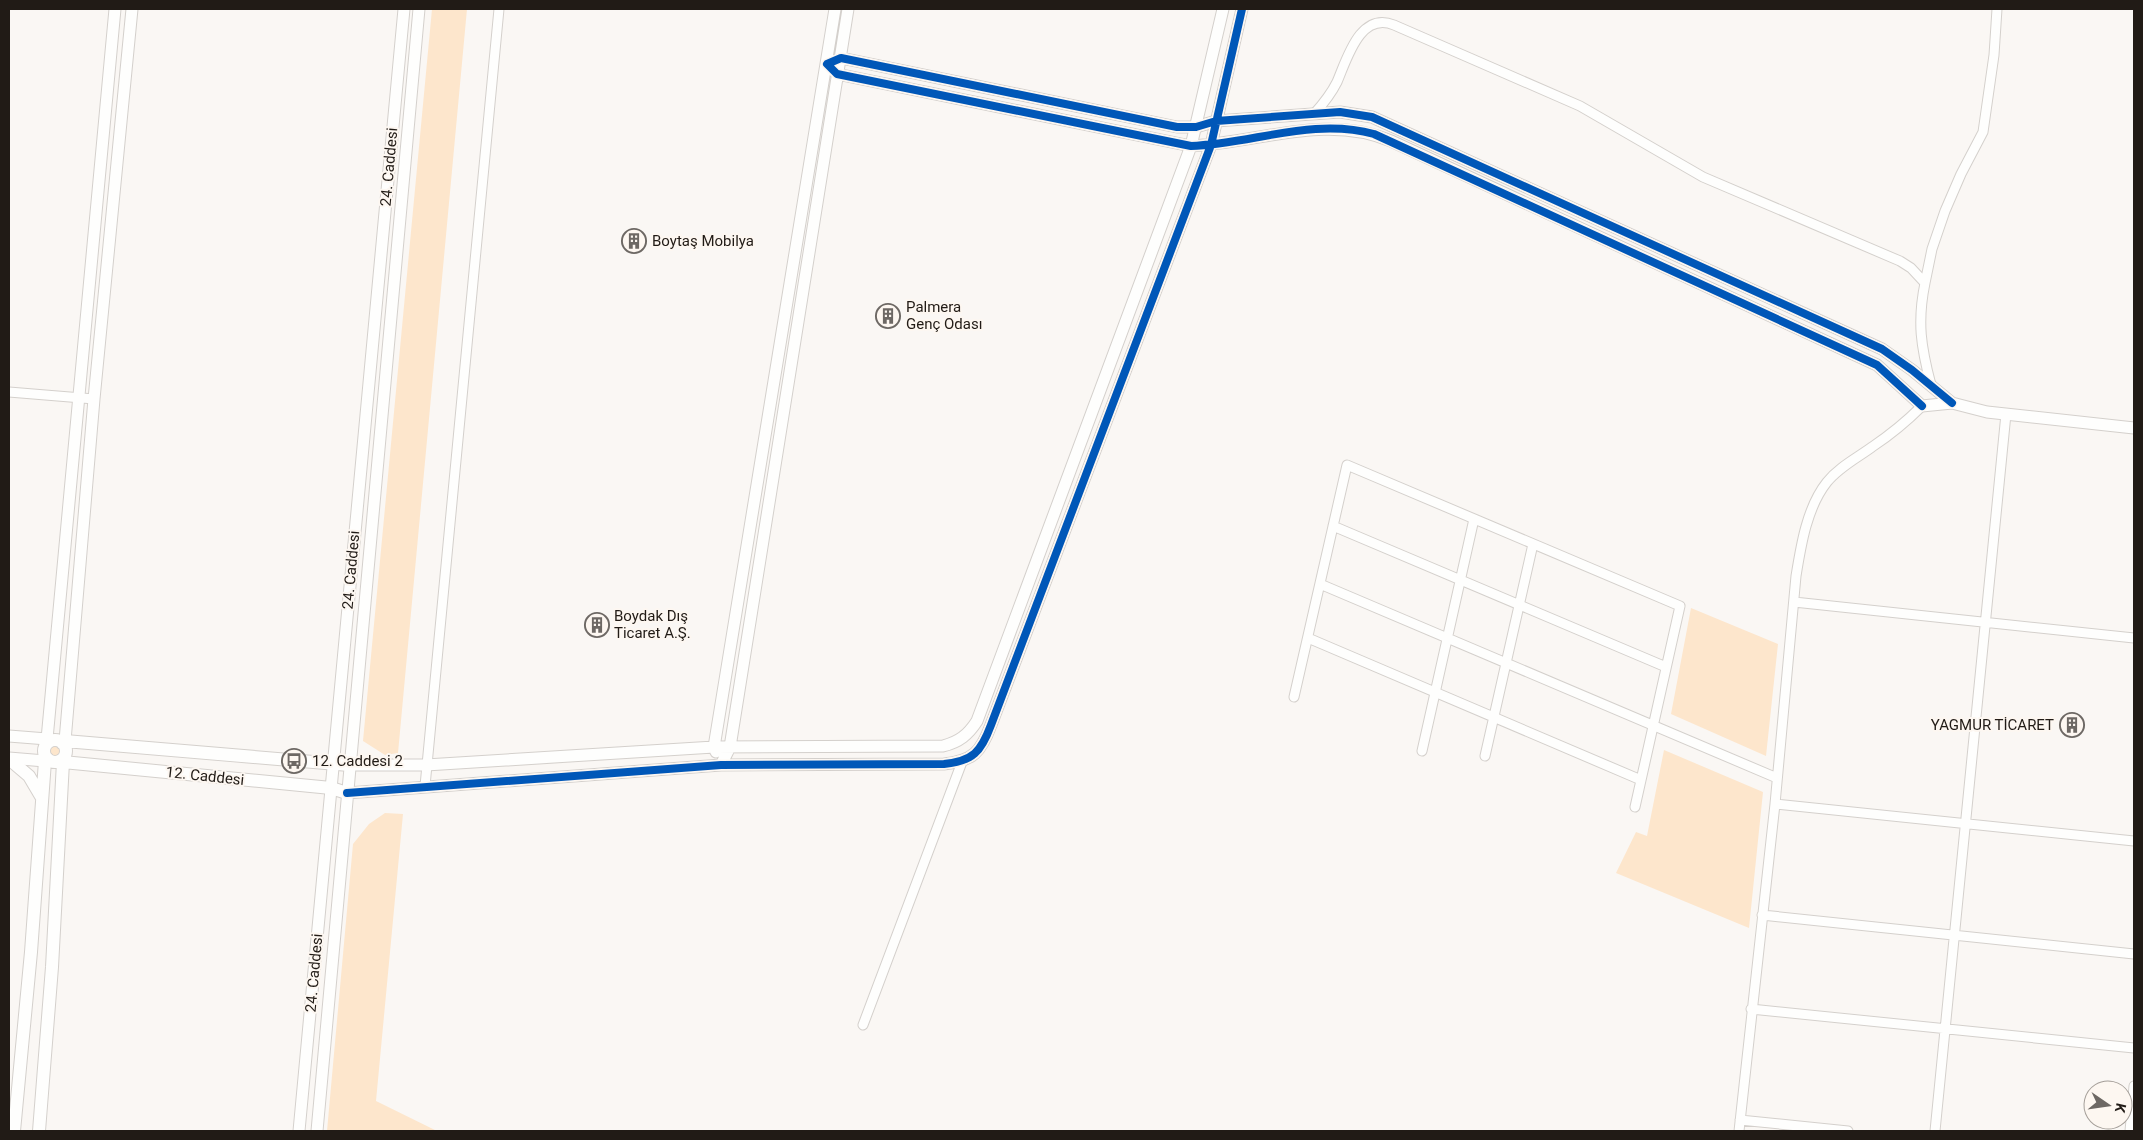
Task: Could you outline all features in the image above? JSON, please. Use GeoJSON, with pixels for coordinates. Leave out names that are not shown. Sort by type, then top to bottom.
{"type":"FeatureCollection","features":[{"type":"Feature","properties":{"kind":"main road"},"geometry":{"type":"LineString","coordinates":[[14,1131],[12,1110],[31,952],[46,760],[44,752],[48,740],[56,740],[64,742],[65,754],[62,761],[52,967],[39,1131]]}},
{"type":"Feature","properties":{"kind":"main road","name":"12. Caddesi"},"geometry":{"type":"LineString","coordinates":[[64,742],[349,765]]}},
{"type":"Feature","properties":{"kind":"main road"},"geometry":{"type":"LineString","coordinates":[[9,758],[29,776],[42,798]]}},
{"type":"Feature","properties":{"kind":"main road"},"geometry":{"type":"LineString","coordinates":[[46,760],[62,761]]}},
{"type":"Feature","properties":{"kind":"main road","name":"12. Caddesi"},"geometry":{"type":"LineString","coordinates":[[62,761],[332,788],[347,793]]}},
{"type":"Feature","properties":{"kind":"street"},"geometry":{"type":"LineString","coordinates":[[9,736],[48,740],[98,174],[115,9]]}},
{"type":"Feature","properties":{"kind":"street"},"geometry":{"type":"LineString","coordinates":[[64,742],[94,399],[132,9]]}},
{"type":"Feature","properties":{"kind":"street","name":"24. Caddesi"},"geometry":{"type":"LineString","coordinates":[[299,1131],[404,9]]}},
{"type":"Feature","properties":{"kind":"street","name":"24. Caddesi"},"geometry":{"type":"LineString","coordinates":[[317,1131],[419,9]]}},
{"type":"Feature","properties":{"kind":"street"},"geometry":{"type":"LineString","coordinates":[[425,786],[499,9]]}},
{"type":"Feature","properties":{"kind":"street"},"geometry":{"type":"LineString","coordinates":[[721,765],[714,747],[835,9]]}},
{"type":"Feature","properties":{"kind":"street"},"geometry":{"type":"LineString","coordinates":[[721,765],[730,747],[848,9]]}},
{"type":"Feature","properties":{"kind":"street"},"geometry":{"type":"LineString","coordinates":[[349,765],[426,765],[714,747],[943,746],[956,742],[969,733],[977,721],[1191,146],[1223,9]]}},
{"type":"Feature","properties":{"kind":"street"},"geometry":{"type":"LineString","coordinates":[[347,793],[721,765],[962,762],[978,752],[988,732],[1211,145],[1242,9]]}},
{"type":"Feature","properties":{"kind":"street"},"geometry":{"type":"LineString","coordinates":[[1931,385],[1919,328],[1920,306],[1932,249],[1945,211],[1961,174],[1983,132],[1994,55],[1997,9]]}},
{"type":"Feature","properties":{"kind":"street"},"geometry":{"type":"LineString","coordinates":[[1314,114],[1332,91],[1348,53],[1364,32],[1376,24],[1390,24],[1580,106],[1702,177],[1900,261],[1911,268],[1926,283]]}},
{"type":"Feature","properties":{"kind":"street"},"geometry":{"type":"LineString","coordinates":[[827,64],[841,58],[1178,127],[1196,127],[1216,121],[1350,112],[1384,120],[1882,349],[1952,403],[1977,411],[2134,428]]}},
{"type":"Feature","properties":{"kind":"street"},"geometry":{"type":"LineString","coordinates":[[827,64],[838,74],[1191,146],[1211,145],[1329,128],[1352,129],[1382,138],[1877,365],[1922,406]]}},
{"type":"Feature","properties":{"kind":"street"},"geometry":{"type":"LineString","coordinates":[[98,174],[116,175]]}},
{"type":"Feature","properties":{"kind":"street"},"geometry":{"type":"LineString","coordinates":[[9,392],[94,399]]}},
{"type":"Feature","properties":{"kind":"street"},"geometry":{"type":"LineString","coordinates":[[1739,1131],[1777,778],[1796,576],[1802,542],[1823,488],[1838,471],[1885,438],[1922,406],[1952,403]]}},
{"type":"Feature","properties":{"kind":"street"},"geometry":{"type":"LineString","coordinates":[[1935,1131],[2006,414]]}},
{"type":"Feature","properties":{"kind":"street"},"geometry":{"type":"LineString","coordinates":[[1294,697],[1347,465],[1680,606],[1635,807]]}},
{"type":"Feature","properties":{"kind":"street"},"geometry":{"type":"LineString","coordinates":[[1422,751],[1474,519]]}},
{"type":"Feature","properties":{"kind":"street"},"geometry":{"type":"LineString","coordinates":[[1333,526],[1666,667]]}},
{"type":"Feature","properties":{"kind":"street"},"geometry":{"type":"LineString","coordinates":[[1485,756],[1533,544]]}},
{"type":"Feature","properties":{"kind":"street"},"geometry":{"type":"LineString","coordinates":[[1320,584],[1777,778]]}},
{"type":"Feature","properties":{"kind":"street"},"geometry":{"type":"LineString","coordinates":[[1794,602],[2134,638]]}},
{"type":"Feature","properties":{"kind":"street"},"geometry":{"type":"LineString","coordinates":[[1308,638],[1641,780]]}},
{"type":"Feature","properties":{"kind":"street"},"geometry":{"type":"LineString","coordinates":[[9,758],[46,760]]}},
{"type":"Feature","properties":{"kind":"street"},"geometry":{"type":"LineString","coordinates":[[863,1025],[962,762]]}},
{"type":"Feature","properties":{"kind":"street"},"geometry":{"type":"LineString","coordinates":[[1774,804],[2134,841]]}},
{"type":"Feature","properties":{"kind":"street"},"geometry":{"type":"LineString","coordinates":[[1762,915],[2134,954]]}},
{"type":"Feature","properties":{"kind":"street"},"geometry":{"type":"LineString","coordinates":[[1752,1008],[2134,1048]]}},
{"type":"Feature","properties":{"kind":"street"},"geometry":{"type":"LineString","coordinates":[[2130,1131],[2134,1086]]}},
{"type":"Feature","properties":{"kind":"street"},"geometry":{"type":"LineString","coordinates":[[1740,1120],[1848,1131]]}},
{"type":"Feature","properties":{"kind":"shaded area"},"geometry":{"type":"Polygon","coordinates":[[[432,9],[467,9],[398,753],[385,755],[363,741],[432,9]]]}},
{"type":"Feature","properties":{"kind":"shaded area"},"geometry":{"type":"Polygon","coordinates":[[[1691,608],[1778,644],[1766,756],[1671,714],[1691,608]]]}},
{"type":"Feature","properties":{"kind":"shaded area"},"geometry":{"type":"Polygon","coordinates":[[[55,744],[60,746],[62,751],[60,756],[55,758],[50,756],[48,751],[50,746],[55,744]]]}},
{"type":"Feature","properties":{"kind":"shaded area"},"geometry":{"type":"Polygon","coordinates":[[[1664,750],[1763,792],[1749,928],[1616,873],[1636,832],[1647,836],[1664,750]]]}},
{"type":"Feature","properties":{"kind":"shaded area"},"geometry":{"type":"Polygon","coordinates":[[[385,813],[403,814],[376,1101],[437,1131],[327,1131],[353,844],[369,824],[385,813]]]}},
{"type":"Feature","properties":{"kind":"cycle path"},"geometry":{"type":"LineString","coordinates":[[347,793],[721,765],[944,764],[954,763],[975,754],[984,742],[991,725],[1211,145],[1242,9]]}},
{"type":"Feature","properties":{"kind":"cycle path"},"geometry":{"type":"LineString","coordinates":[[1922,406],[1877,365],[1374,134],[1328,128],[1191,146],[837,74],[827,64],[841,58],[1177,127],[1196,127],[1216,121],[1340,112],[1372,117],[1882,349],[1912,370],[1952,403]]}},
{"type":"Feature","properties":{"kind":"place","name":"Boytaş Mobilya"},"geometry":{"type":"Point","coordinates":[634,241]}},
{"type":"Feature","properties":{"kind":"place","name":"Palmera Genç Odası"},"geometry":{"type":"Point","coordinates":[888,316]}},
{"type":"Feature","properties":{"kind":"place","name":"Boydak Dış Ticaret A.Ş."},"geometry":{"type":"Point","coordinates":[597,625]}},
{"type":"Feature","properties":{"kind":"place","name":"YAGMUR TİCARET"},"geometry":{"type":"Point","coordinates":[2072,725]}},
{"type":"Feature","properties":{"kind":"place","name":"12. Caddesi 2"},"geometry":{"type":"Point","coordinates":[294,761]}}]}
